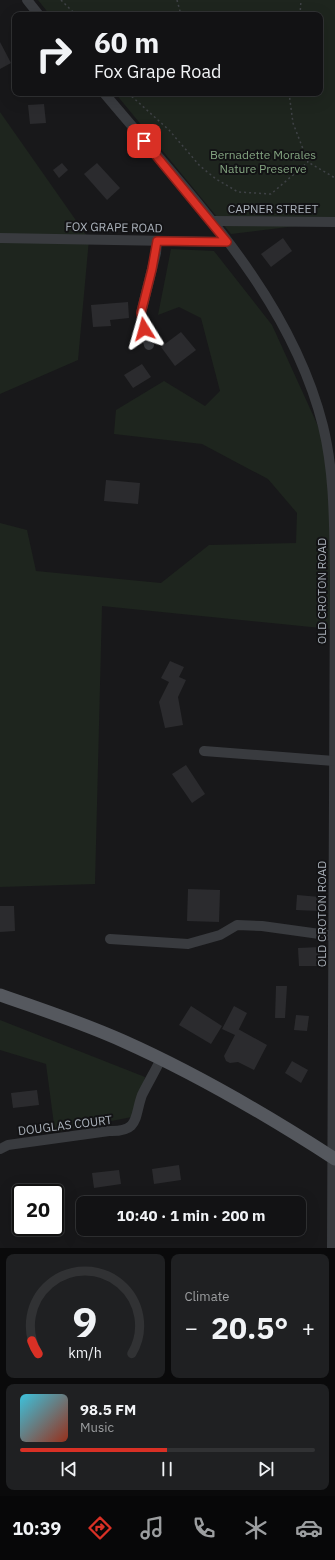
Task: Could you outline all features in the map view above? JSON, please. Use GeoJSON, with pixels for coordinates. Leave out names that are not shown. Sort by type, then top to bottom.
{"type":"FeatureCollection","features":[{"type":"Feature","properties":{"kind":"main road"},"geometry":{"type":"LineString","coordinates":[[0,995],[87,1026],[161,1059],[245,1103],[334,1159]]}},
{"type":"Feature","properties":{"kind":"street"},"geometry":{"type":"LineString","coordinates":[[27,0],[37,12]]}},
{"type":"Feature","properties":{"kind":"street","name":"OLD CROTON ROAD"},"geometry":{"type":"LineString","coordinates":[[107,96],[211,221],[271,304],[293,343],[315,398],[323,427],[331,479],[333,517],[334,1159],[332,1248]]}},
{"type":"Feature","properties":{"kind":"street","name":"CAPNER STREET"},"geometry":{"type":"LineString","coordinates":[[211,221],[335,222]]}},
{"type":"Feature","properties":{"kind":"street","name":"FOX GRAPE ROAD"},"geometry":{"type":"LineString","coordinates":[[0,238],[227,242]]}},
{"type":"Feature","properties":{"kind":"street"},"geometry":{"type":"LineString","coordinates":[[149,345],[141,313],[157,241]]}},
{"type":"Feature","properties":{"kind":"street"},"geometry":{"type":"LineString","coordinates":[[204,751],[334,761]]}},
{"type":"Feature","properties":{"kind":"street"},"geometry":{"type":"LineString","coordinates":[[110,939],[188,944],[220,935],[237,925],[262,926],[334,936]]}},
{"type":"Feature","properties":{"kind":"street","name":"DOUGLAS COURT"},"geometry":{"type":"LineString","coordinates":[[0,1149],[8,1145],[109,1130],[123,1131],[131,1126],[137,1117],[142,1097],[161,1059]]}},
{"type":"Feature","properties":{"kind":"path"},"geometry":{"type":"LineString","coordinates":[[61,0],[73,12]]}},
{"type":"Feature","properties":{"kind":"path"},"geometry":{"type":"LineString","coordinates":[[177,0],[180,12]]}},
{"type":"Feature","properties":{"kind":"path"},"geometry":{"type":"LineString","coordinates":[[300,12],[301,0]]}},
{"type":"Feature","properties":{"kind":"path"},"geometry":{"type":"LineString","coordinates":[[131,96],[169,130],[200,166],[216,179],[238,192],[271,194],[308,162]]}},
{"type":"Feature","properties":{"kind":"path"},"geometry":{"type":"LineString","coordinates":[[289,96],[293,123],[308,162],[335,178]]}},
{"type":"Feature","properties":{"kind":"green space","name":"Bernadette Morales Nature Preserve"},"geometry":{"type":"Polygon","coordinates":[[[38,0],[335,0],[335,221],[231,234],[117,96],[323,96],[323,12],[48,12],[38,0]]]}},
{"type":"Feature","properties":{"kind":"green space"},"geometry":{"type":"Polygon","coordinates":[[[0,112],[89,239],[78,360],[0,394],[0,112]]]}},
{"type":"Feature","properties":{"kind":"green space"},"geometry":{"type":"Polygon","coordinates":[[[171,249],[214,251],[272,325],[328,448],[331,541],[331,629],[102,606],[95,884],[0,887],[0,523],[27,530],[36,571],[161,583],[209,545],[296,543],[297,513],[268,479],[202,444],[114,434],[116,410],[164,381],[205,406],[220,391],[201,318],[179,307],[158,315],[171,249]]]}},
{"type":"Feature","properties":{"kind":"green space"},"geometry":{"type":"Polygon","coordinates":[[[0,1020],[145,1077],[137,1116],[55,1132],[46,1064],[0,1050],[0,1020]]]}},
{"type":"Feature","properties":{"kind":"building"},"geometry":{"type":"Polygon","coordinates":[[[0,42],[11,63],[0,69],[0,42]]]}},
{"type":"Feature","properties":{"kind":"building"},"geometry":{"type":"Polygon","coordinates":[[[44,104],[46,123],[30,124],[28,105],[44,104]]]}},
{"type":"Feature","properties":{"kind":"building"},"geometry":{"type":"Polygon","coordinates":[[[62,163],[68,170],[59,178],[53,170],[62,163]]]}},
{"type":"Feature","properties":{"kind":"building"},"geometry":{"type":"Polygon","coordinates":[[[97,163],[120,188],[107,200],[84,174],[97,163]]]}},
{"type":"Feature","properties":{"kind":"building"},"geometry":{"type":"Polygon","coordinates":[[[283,238],[292,251],[271,267],[261,254],[283,238]]]}},
{"type":"Feature","properties":{"kind":"building"},"geometry":{"type":"Polygon","coordinates":[[[128,302],[129,318],[110,320],[111,326],[93,327],[91,305],[128,302]]]}},
{"type":"Feature","properties":{"kind":"building"},"geometry":{"type":"Polygon","coordinates":[[[181,332],[196,350],[175,366],[161,347],[181,332]]]}},
{"type":"Feature","properties":{"kind":"building"},"geometry":{"type":"Polygon","coordinates":[[[142,364],[151,377],[133,388],[124,375],[142,364]]]}},
{"type":"Feature","properties":{"kind":"building"},"geometry":{"type":"Polygon","coordinates":[[[106,480],[140,483],[138,504],[104,501],[106,480]]]}},
{"type":"Feature","properties":{"kind":"building"},"geometry":{"type":"Polygon","coordinates":[[[170,661],[184,667],[179,677],[186,680],[178,697],[183,725],[165,728],[159,702],[169,682],[161,678],[170,661]]]}},
{"type":"Feature","properties":{"kind":"building"},"geometry":{"type":"Polygon","coordinates":[[[186,765],[205,794],[192,803],[172,774],[186,765]]]}},
{"type":"Feature","properties":{"kind":"building"},"geometry":{"type":"Polygon","coordinates":[[[188,889],[220,890],[219,922],[187,921],[188,889]]]}},
{"type":"Feature","properties":{"kind":"building"},"geometry":{"type":"Polygon","coordinates":[[[297,895],[320,897],[319,911],[296,910],[297,895]]]}},
{"type":"Feature","properties":{"kind":"building"},"geometry":{"type":"Polygon","coordinates":[[[0,906],[14,906],[15,931],[0,932],[0,906]]]}},
{"type":"Feature","properties":{"kind":"building"},"geometry":{"type":"Polygon","coordinates":[[[320,947],[321,966],[299,966],[298,948],[320,947]]]}},
{"type":"Feature","properties":{"kind":"building"},"geometry":{"type":"Polygon","coordinates":[[[276,986],[287,986],[285,1018],[275,1018],[276,986]]]}},
{"type":"Feature","properties":{"kind":"building"},"geometry":{"type":"Polygon","coordinates":[[[191,1006],[222,1026],[211,1044],[179,1025],[191,1006]]]}},
{"type":"Feature","properties":{"kind":"building"},"geometry":{"type":"Polygon","coordinates":[[[234,1006],[247,1013],[239,1029],[267,1045],[254,1070],[238,1062],[230,1063],[226,1061],[224,1056],[235,1035],[222,1029],[234,1006]]]}},
{"type":"Feature","properties":{"kind":"building"},"geometry":{"type":"Polygon","coordinates":[[[296,1015],[309,1016],[307,1031],[294,1030],[296,1015]]]}},
{"type":"Feature","properties":{"kind":"building"},"geometry":{"type":"Polygon","coordinates":[[[292,1061],[308,1070],[301,1083],[285,1073],[292,1061]]]}},
{"type":"Feature","properties":{"kind":"building"},"geometry":{"type":"Polygon","coordinates":[[[37,1090],[39,1105],[13,1108],[11,1093],[37,1090]]]}},
{"type":"Feature","properties":{"kind":"building"},"geometry":{"type":"Polygon","coordinates":[[[179,1165],[181,1180],[154,1184],[152,1169],[179,1165]]]}},
{"type":"Feature","properties":{"kind":"building"},"geometry":{"type":"Polygon","coordinates":[[[119,1170],[121,1184],[94,1188],[92,1173],[119,1170]]]}},
{"type":"Feature","properties":{"kind":"route"},"geometry":{"type":"LineString","coordinates":[[144,141],[227,242],[157,241],[156,253],[142,305],[141,313],[144,329]]}}]}
